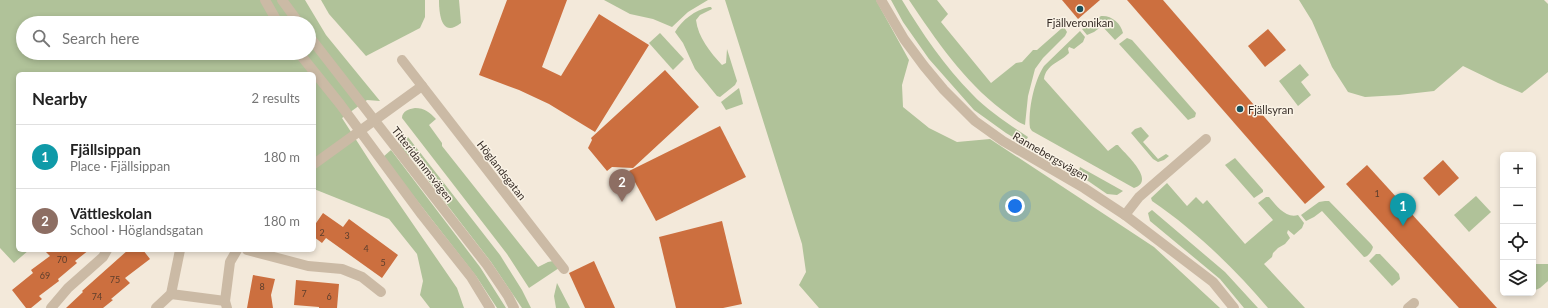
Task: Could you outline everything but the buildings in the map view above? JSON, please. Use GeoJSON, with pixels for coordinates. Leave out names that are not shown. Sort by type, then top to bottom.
{"type":"FeatureCollection","features":[{"type":"Feature","properties":{"kind":"street"},"geometry":{"type":"LineString","coordinates":[[265,0],[274,16]]}},
{"type":"Feature","properties":{"kind":"street"},"geometry":{"type":"LineString","coordinates":[[282,0],[294,16]]}},
{"type":"Feature","properties":{"kind":"street","name":"Rannebergsvägen"},"geometry":{"type":"LineString","coordinates":[[881,0],[904,39],[924,66],[944,90],[975,121],[1003,141],[1084,188],[1125,215],[1213,282],[1234,308]]}},
{"type":"Feature","properties":{"kind":"street","name":"Titteridammsvägen"},"geometry":{"type":"LineString","coordinates":[[316,45],[374,122],[487,265],[508,296],[514,308]]}},
{"type":"Feature","properties":{"kind":"street"},"geometry":{"type":"LineString","coordinates":[[304,60],[314,72]]}},
{"type":"Feature","properties":{"kind":"street","name":"Höglandsgatan"},"geometry":{"type":"LineString","coordinates":[[402,60],[564,269]]}},
{"type":"Feature","properties":{"kind":"street"},"geometry":{"type":"LineString","coordinates":[[316,75],[471,277],[490,308]]}},
{"type":"Feature","properties":{"kind":"street"},"geometry":{"type":"LineString","coordinates":[[316,163],[422,86]]}},
{"type":"Feature","properties":{"kind":"street"},"geometry":{"type":"LineString","coordinates":[[1125,215],[1139,197],[1206,139]]}},
{"type":"Feature","properties":{"kind":"street"},"geometry":{"type":"LineString","coordinates":[[52,308],[68,288],[103,257],[106,252]]}},
{"type":"Feature","properties":{"kind":"street"},"geometry":{"type":"LineString","coordinates":[[156,308],[171,294],[180,252]]}},
{"type":"Feature","properties":{"kind":"street"},"geometry":{"type":"LineString","coordinates":[[171,294],[226,305],[230,262],[236,252]]}},
{"type":"Feature","properties":{"kind":"street"},"geometry":{"type":"LineString","coordinates":[[255,252],[308,266],[342,269],[362,277],[381,292]]}},
{"type":"Feature","properties":{"kind":"green space"},"geometry":{"type":"Polygon","coordinates":[[[0,0],[305,0],[315,16],[16,16],[16,60],[316,60],[316,18],[326,35],[380,101],[367,100],[342,118],[373,166],[457,288],[464,308],[430,308],[420,295],[423,281],[417,254],[389,219],[316,190],[316,72],[16,72],[16,252],[27,252],[14,263],[0,248],[0,0]]]}},
{"type":"Feature","properties":{"kind":"green space"},"geometry":{"type":"Polygon","coordinates":[[[321,0],[425,0],[425,17],[420,28],[366,56],[329,14],[321,0]]]}},
{"type":"Feature","properties":{"kind":"green space"},"geometry":{"type":"Polygon","coordinates":[[[439,0],[459,0],[461,23],[449,28],[445,26],[442,22],[439,0]]]}},
{"type":"Feature","properties":{"kind":"green space"},"geometry":{"type":"Polygon","coordinates":[[[604,0],[708,0],[688,12],[672,27],[653,19],[630,14],[604,0]]]}},
{"type":"Feature","properties":{"kind":"green space"},"geometry":{"type":"Polygon","coordinates":[[[725,0],[876,0],[909,60],[902,85],[903,107],[929,128],[957,142],[990,139],[1154,247],[1220,308],[819,308],[799,285],[806,272],[802,244],[725,0]]]}},
{"type":"Feature","properties":{"kind":"green space"},"geometry":{"type":"Polygon","coordinates":[[[891,0],[902,0],[952,73],[985,106],[1028,137],[1024,144],[974,110],[929,59],[903,22],[891,0]]]}},
{"type":"Feature","properties":{"kind":"green space"},"geometry":{"type":"Polygon","coordinates":[[[909,0],[937,0],[948,14],[941,22],[991,83],[1016,63],[1022,62],[1033,50],[1037,50],[1064,27],[1067,32],[1065,36],[1043,58],[1035,69],[1028,96],[1025,125],[1002,110],[975,86],[951,59],[909,0]]]}},
{"type":"Feature","properties":{"kind":"green space"},"geometry":{"type":"Polygon","coordinates":[[[1299,0],[1544,0],[1548,4],[1548,72],[1522,93],[1463,66],[1434,91],[1365,97],[1348,92],[1332,67],[1312,21],[1299,0]]]}},
{"type":"Feature","properties":{"kind":"green space"},"geometry":{"type":"Polygon","coordinates":[[[709,7],[712,9],[700,15],[696,20],[699,32],[709,50],[722,65],[726,63],[727,49],[737,81],[735,85],[720,97],[717,96],[695,69],[683,43],[675,32],[681,23],[689,16],[699,10],[709,7]]]}},
{"type":"Feature","properties":{"kind":"green space"},"geometry":{"type":"Polygon","coordinates":[[[1101,16],[1115,20],[1122,29],[1123,33],[1115,40],[1102,26],[1087,35],[1082,29],[1101,16]]]}},
{"type":"Feature","properties":{"kind":"green space"},"geometry":{"type":"Polygon","coordinates":[[[1080,31],[1085,37],[1083,42],[1074,49],[1069,47],[1069,53],[1048,70],[1044,79],[1108,151],[1118,145],[1137,167],[1141,174],[1142,180],[1140,185],[1134,188],[1032,131],[1030,128],[1032,96],[1040,72],[1044,66],[1080,31]]]}},
{"type":"Feature","properties":{"kind":"green space"},"geometry":{"type":"Polygon","coordinates":[[[660,33],[684,59],[673,70],[649,43],[660,33]]]}},
{"type":"Feature","properties":{"kind":"green space"},"geometry":{"type":"Polygon","coordinates":[[[1127,38],[1132,40],[1196,113],[1195,117],[1188,120],[1119,44],[1127,38]]]}},
{"type":"Feature","properties":{"kind":"green space"},"geometry":{"type":"Polygon","coordinates":[[[1300,64],[1309,75],[1301,82],[1311,95],[1298,106],[1279,81],[1300,64]]]}},
{"type":"Feature","properties":{"kind":"green space"},"geometry":{"type":"Polygon","coordinates":[[[739,88],[743,104],[726,110],[721,102],[739,88]]]}},
{"type":"Feature","properties":{"kind":"green space"},"geometry":{"type":"Polygon","coordinates":[[[415,108],[427,111],[436,119],[429,125],[442,143],[442,146],[538,267],[553,261],[559,268],[529,288],[507,254],[402,118],[405,112],[415,108]]]}},
{"type":"Feature","properties":{"kind":"green space"},"geometry":{"type":"Polygon","coordinates":[[[1141,127],[1149,136],[1143,142],[1158,159],[1166,154],[1169,156],[1158,162],[1153,159],[1131,133],[1135,129],[1141,127]]]}},
{"type":"Feature","properties":{"kind":"green space"},"geometry":{"type":"Polygon","coordinates":[[[408,137],[500,255],[522,290],[531,308],[522,308],[491,262],[411,158],[405,154],[399,143],[408,137]]]}},
{"type":"Feature","properties":{"kind":"green space"},"geometry":{"type":"Polygon","coordinates":[[[391,150],[480,267],[506,308],[497,308],[476,276],[383,157],[391,150]]]}},
{"type":"Feature","properties":{"kind":"green space"},"geometry":{"type":"Polygon","coordinates":[[[1235,158],[1263,190],[1263,192],[1254,198],[1225,165],[1235,158]]]}},
{"type":"Feature","properties":{"kind":"green space"},"geometry":{"type":"Polygon","coordinates":[[[1080,167],[1123,191],[1117,195],[1107,194],[1078,174],[1080,167]]]}},
{"type":"Feature","properties":{"kind":"green space"},"geometry":{"type":"Polygon","coordinates":[[[1167,183],[1187,206],[1196,197],[1203,204],[1207,200],[1245,244],[1273,220],[1258,203],[1266,197],[1269,197],[1285,213],[1294,216],[1298,215],[1304,223],[1302,228],[1294,235],[1288,230],[1287,233],[1290,238],[1273,253],[1272,257],[1264,264],[1305,308],[1268,308],[1228,264],[1199,237],[1152,201],[1151,198],[1167,183]]]}},
{"type":"Feature","properties":{"kind":"green space"},"geometry":{"type":"Polygon","coordinates":[[[1476,196],[1491,212],[1469,232],[1454,215],[1476,196]]]}},
{"type":"Feature","properties":{"kind":"green space"},"geometry":{"type":"Polygon","coordinates":[[[1329,201],[1371,244],[1373,247],[1370,254],[1364,257],[1322,211],[1306,221],[1301,215],[1319,202],[1329,201]]]}},
{"type":"Feature","properties":{"kind":"green space"},"geometry":{"type":"Polygon","coordinates":[[[1152,210],[1225,272],[1258,308],[1244,308],[1220,279],[1150,221],[1148,213],[1152,210]]]}},
{"type":"Feature","properties":{"kind":"green space"},"geometry":{"type":"Polygon","coordinates":[[[1376,254],[1380,254],[1399,274],[1400,279],[1392,286],[1369,261],[1376,254]]]}},
{"type":"Feature","properties":{"kind":"green space"},"geometry":{"type":"Polygon","coordinates":[[[1536,264],[1548,264],[1548,281],[1536,290],[1536,264]]]}},
{"type":"Feature","properties":{"kind":"green space"},"geometry":{"type":"Polygon","coordinates":[[[557,283],[570,308],[556,308],[554,296],[557,283]]]}},
{"type":"Feature","properties":{"kind":"place","name":"Fjällveronikan"},"geometry":{"type":"Point","coordinates":[1080,9]}},
{"type":"Feature","properties":{"kind":"place","name":"Fjällsyran"},"geometry":{"type":"Point","coordinates":[1240,109]}},
{"type":"Feature","properties":{"kind":"place","name":"Vättleskolan"},"geometry":{"type":"Point","coordinates":[622,202]}},
{"type":"Feature","properties":{"kind":"place","name":"Fjällsippan"},"geometry":{"type":"Point","coordinates":[1403,226]}}]}
